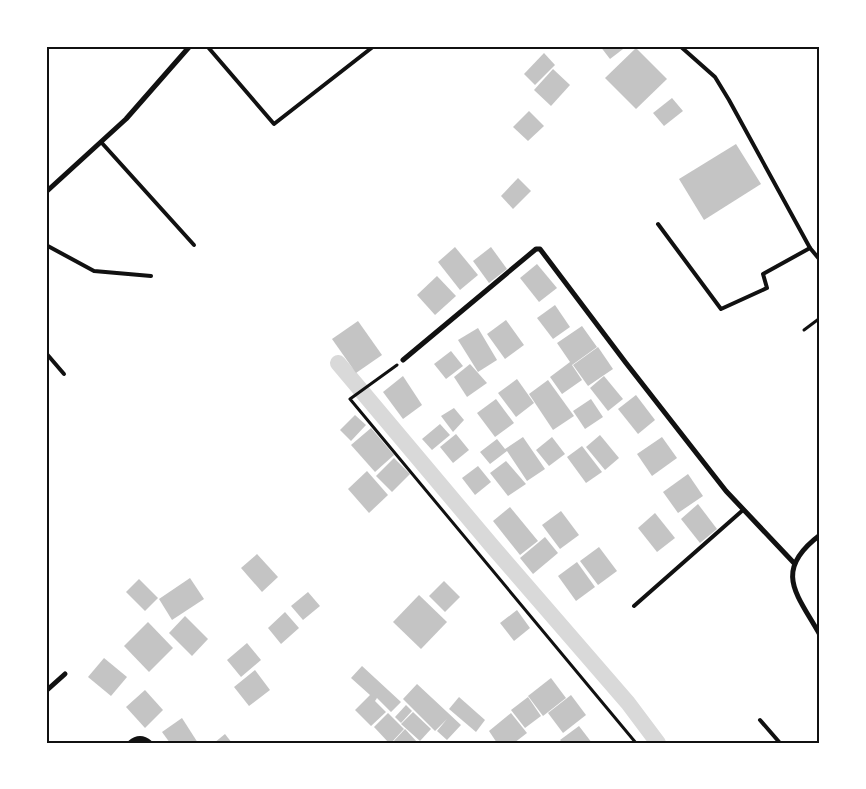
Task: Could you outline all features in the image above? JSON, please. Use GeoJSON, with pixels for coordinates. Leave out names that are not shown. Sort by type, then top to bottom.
{"type":"FeatureCollection","features":[{"type":"Feature","properties":{"kind":"street"},"geometry":{"type":"LineString","coordinates":[[46,192],[126,120],[190,46]]}},
{"type":"Feature","properties":{"kind":"street"},"geometry":{"type":"LineString","coordinates":[[403,360],[539,248],[703,461],[743,510],[794,563]]}},
{"type":"Feature","properties":{"kind":"street"},"geometry":{"type":"LineString","coordinates":[[820,535],[808,544],[794,563],[792,574],[793,588],[818,626],[820,635]]}},
{"type":"Feature","properties":{"kind":"street"},"geometry":{"type":"LineString","coordinates":[[46,691],[65,674]]}},
{"type":"Feature","properties":{"kind":"street"},"geometry":{"type":"LineString","coordinates":[[130,743],[138,738],[145,739],[150,743]]}},
{"type":"Feature","properties":{"kind":"lane"},"geometry":{"type":"LineString","coordinates":[[207,46],[274,124],[374,46]]}},
{"type":"Feature","properties":{"kind":"lane"},"geometry":{"type":"LineString","coordinates":[[680,46],[704,66],[720,84],[810,248],[820,260]]}},
{"type":"Feature","properties":{"kind":"lane"},"geometry":{"type":"LineString","coordinates":[[101,142],[194,246]]}},
{"type":"Feature","properties":{"kind":"lane"},"geometry":{"type":"LineString","coordinates":[[658,224],[721,309],[767,288],[763,274],[810,248]]}},
{"type":"Feature","properties":{"kind":"lane"},"geometry":{"type":"LineString","coordinates":[[46,245],[94,271],[151,276]]}},
{"type":"Feature","properties":{"kind":"lane"},"geometry":{"type":"LineString","coordinates":[[46,353],[64,374]]}},
{"type":"Feature","properties":{"kind":"lane"},"geometry":{"type":"LineString","coordinates":[[634,606],[743,510]]}},
{"type":"Feature","properties":{"kind":"lane"},"geometry":{"type":"LineString","coordinates":[[760,720],[780,743]]}},
{"type":"Feature","properties":{"kind":"path"},"geometry":{"type":"LineString","coordinates":[[804,330],[820,318]]}},
{"type":"Feature","properties":{"kind":"path"},"geometry":{"type":"LineString","coordinates":[[390,370],[350,399],[636,743]]}},
{"type":"Feature","properties":{"kind":"building"},"geometry":{"type":"Polygon","coordinates":[[[600,46],[627,46],[610,59],[600,46]]]}},
{"type":"Feature","properties":{"kind":"building"},"geometry":{"type":"Polygon","coordinates":[[[636,48],[667,79],[636,109],[605,78],[636,48]]]}},
{"type":"Feature","properties":{"kind":"building"},"geometry":{"type":"Polygon","coordinates":[[[544,53],[555,65],[535,85],[524,74],[544,53]]]}},
{"type":"Feature","properties":{"kind":"building"},"geometry":{"type":"Polygon","coordinates":[[[553,69],[570,85],[551,106],[534,90],[553,69]]]}},
{"type":"Feature","properties":{"kind":"building"},"geometry":{"type":"Polygon","coordinates":[[[672,98],[683,111],[664,126],[653,113],[672,98]]]}},
{"type":"Feature","properties":{"kind":"building"},"geometry":{"type":"Polygon","coordinates":[[[529,111],[544,126],[528,141],[513,127],[529,111]]]}},
{"type":"Feature","properties":{"kind":"building"},"geometry":{"type":"Polygon","coordinates":[[[736,144],[761,184],[704,220],[679,179],[736,144]]]}},
{"type":"Feature","properties":{"kind":"building"},"geometry":{"type":"Polygon","coordinates":[[[518,178],[531,191],[513,209],[501,196],[518,178]]]}},
{"type":"Feature","properties":{"kind":"building"},"geometry":{"type":"Polygon","coordinates":[[[455,247],[478,275],[460,290],[438,262],[455,247]]]}},
{"type":"Feature","properties":{"kind":"building"},"geometry":{"type":"Polygon","coordinates":[[[491,247],[507,269],[489,283],[473,261],[491,247]]]}},
{"type":"Feature","properties":{"kind":"building"},"geometry":{"type":"Polygon","coordinates":[[[537,264],[557,288],[539,302],[520,278],[537,264]]]}},
{"type":"Feature","properties":{"kind":"building"},"geometry":{"type":"Polygon","coordinates":[[[437,276],[456,296],[435,315],[417,295],[437,276]]]}},
{"type":"Feature","properties":{"kind":"building"},"geometry":{"type":"Polygon","coordinates":[[[555,305],[570,327],[553,339],[537,318],[555,305]]]}},
{"type":"Feature","properties":{"kind":"building"},"geometry":{"type":"Polygon","coordinates":[[[506,320],[524,345],[505,359],[487,334],[506,320]]]}},
{"type":"Feature","properties":{"kind":"building"},"geometry":{"type":"Polygon","coordinates":[[[358,321],[382,355],[356,373],[332,339],[358,321]]]}},
{"type":"Feature","properties":{"kind":"building"},"geometry":{"type":"Polygon","coordinates":[[[582,326],[597,347],[572,365],[582,380],[562,394],[550,377],[570,362],[557,343],[582,326]]]}},
{"type":"Feature","properties":{"kind":"building"},"geometry":{"type":"Polygon","coordinates":[[[478,328],[497,360],[478,372],[458,340],[478,328]]]}},
{"type":"Feature","properties":{"kind":"building"},"geometry":{"type":"Polygon","coordinates":[[[598,347],[613,369],[588,386],[573,365],[598,347]]]}},
{"type":"Feature","properties":{"kind":"building"},"geometry":{"type":"Polygon","coordinates":[[[451,351],[463,366],[446,379],[434,364],[451,351]]]}},
{"type":"Feature","properties":{"kind":"building"},"geometry":{"type":"Polygon","coordinates":[[[470,364],[487,383],[467,397],[454,377],[470,364]]]}},
{"type":"Feature","properties":{"kind":"building"},"geometry":{"type":"Polygon","coordinates":[[[403,376],[422,405],[403,419],[383,392],[403,376]]]}},
{"type":"Feature","properties":{"kind":"building"},"geometry":{"type":"Polygon","coordinates":[[[604,376],[623,399],[608,411],[590,388],[604,376]]]}},
{"type":"Feature","properties":{"kind":"building"},"geometry":{"type":"Polygon","coordinates":[[[517,379],[534,403],[516,417],[498,393],[517,379]]]}},
{"type":"Feature","properties":{"kind":"building"},"geometry":{"type":"Polygon","coordinates":[[[548,380],[574,416],[553,430],[529,394],[548,380]]]}},
{"type":"Feature","properties":{"kind":"building"},"geometry":{"type":"Polygon","coordinates":[[[636,395],[655,420],[638,434],[618,409],[636,395]]]}},
{"type":"Feature","properties":{"kind":"building"},"geometry":{"type":"Polygon","coordinates":[[[496,399],[514,423],[495,437],[477,413],[496,399]]]}},
{"type":"Feature","properties":{"kind":"building"},"geometry":{"type":"Polygon","coordinates":[[[591,399],[603,417],[585,429],[573,411],[591,399]]]}},
{"type":"Feature","properties":{"kind":"building"},"geometry":{"type":"Polygon","coordinates":[[[454,408],[464,420],[453,432],[441,416],[454,408]]]}},
{"type":"Feature","properties":{"kind":"building"},"geometry":{"type":"Polygon","coordinates":[[[355,415],[366,425],[351,441],[340,430],[355,415]]]}},
{"type":"Feature","properties":{"kind":"building"},"geometry":{"type":"Polygon","coordinates":[[[440,424],[450,435],[432,450],[422,439],[440,424]]]}},
{"type":"Feature","properties":{"kind":"building"},"geometry":{"type":"Polygon","coordinates":[[[371,428],[394,455],[375,472],[351,445],[371,428]]]}},
{"type":"Feature","properties":{"kind":"building"},"geometry":{"type":"Polygon","coordinates":[[[456,434],[469,450],[453,463],[440,447],[456,434]]]}},
{"type":"Feature","properties":{"kind":"building"},"geometry":{"type":"Polygon","coordinates":[[[600,435],[619,458],[605,470],[586,447],[600,435]]]}},
{"type":"Feature","properties":{"kind":"building"},"geometry":{"type":"Polygon","coordinates":[[[523,437],[545,469],[527,481],[507,451],[490,464],[480,452],[497,439],[505,449],[523,437]]]}},
{"type":"Feature","properties":{"kind":"building"},"geometry":{"type":"Polygon","coordinates":[[[552,437],[565,454],[549,466],[536,450],[552,437]]]}},
{"type":"Feature","properties":{"kind":"building"},"geometry":{"type":"Polygon","coordinates":[[[662,437],[677,458],[652,476],[637,454],[662,437]]]}},
{"type":"Feature","properties":{"kind":"building"},"geometry":{"type":"Polygon","coordinates":[[[582,446],[602,472],[586,483],[567,457],[582,446]]]}},
{"type":"Feature","properties":{"kind":"building"},"geometry":{"type":"Polygon","coordinates":[[[394,458],[410,474],[392,492],[376,476],[394,458]]]}},
{"type":"Feature","properties":{"kind":"building"},"geometry":{"type":"Polygon","coordinates":[[[506,461],[526,484],[508,496],[490,473],[506,461]]]}},
{"type":"Feature","properties":{"kind":"building"},"geometry":{"type":"Polygon","coordinates":[[[478,466],[491,482],[475,495],[462,478],[478,466]]]}},
{"type":"Feature","properties":{"kind":"building"},"geometry":{"type":"Polygon","coordinates":[[[367,471],[388,495],[369,513],[348,489],[367,471]]]}},
{"type":"Feature","properties":{"kind":"building"},"geometry":{"type":"Polygon","coordinates":[[[688,474],[703,496],[678,513],[663,492],[688,474]]]}},
{"type":"Feature","properties":{"kind":"building"},"geometry":{"type":"Polygon","coordinates":[[[698,504],[717,529],[700,543],[681,519],[698,504]]]}},
{"type":"Feature","properties":{"kind":"building"},"geometry":{"type":"Polygon","coordinates":[[[510,507],[538,541],[520,555],[493,521],[510,507]]]}},
{"type":"Feature","properties":{"kind":"building"},"geometry":{"type":"Polygon","coordinates":[[[561,511],[579,535],[560,549],[542,525],[561,511]]]}},
{"type":"Feature","properties":{"kind":"building"},"geometry":{"type":"Polygon","coordinates":[[[655,513],[675,538],[657,552],[638,528],[655,513]]]}},
{"type":"Feature","properties":{"kind":"building"},"geometry":{"type":"Polygon","coordinates":[[[545,537],[558,553],[533,574],[520,558],[545,537]]]}},
{"type":"Feature","properties":{"kind":"building"},"geometry":{"type":"Polygon","coordinates":[[[599,547],[617,571],[598,585],[580,561],[599,547]]]}},
{"type":"Feature","properties":{"kind":"building"},"geometry":{"type":"Polygon","coordinates":[[[257,554],[278,577],[262,592],[241,568],[257,554]]]}},
{"type":"Feature","properties":{"kind":"building"},"geometry":{"type":"Polygon","coordinates":[[[577,562],[595,587],[576,601],[558,576],[577,562]]]}},
{"type":"Feature","properties":{"kind":"building"},"geometry":{"type":"Polygon","coordinates":[[[190,578],[204,599],[172,620],[159,599],[190,578]]]}},
{"type":"Feature","properties":{"kind":"building"},"geometry":{"type":"Polygon","coordinates":[[[139,579],[158,598],[145,611],[126,592],[139,579]]]}},
{"type":"Feature","properties":{"kind":"building"},"geometry":{"type":"Polygon","coordinates":[[[444,581],[460,597],[445,612],[429,596],[444,581]]]}},
{"type":"Feature","properties":{"kind":"building"},"geometry":{"type":"Polygon","coordinates":[[[308,592],[320,606],[303,620],[291,606],[308,592]]]}},
{"type":"Feature","properties":{"kind":"building"},"geometry":{"type":"Polygon","coordinates":[[[419,595],[447,622],[421,649],[393,622],[419,595]]]}},
{"type":"Feature","properties":{"kind":"building"},"geometry":{"type":"Polygon","coordinates":[[[517,610],[530,628],[514,641],[500,623],[517,610]]]}},
{"type":"Feature","properties":{"kind":"building"},"geometry":{"type":"Polygon","coordinates":[[[285,612],[299,628],[281,644],[268,628],[285,612]]]}},
{"type":"Feature","properties":{"kind":"building"},"geometry":{"type":"Polygon","coordinates":[[[185,616],[208,639],[192,656],[169,633],[185,616]]]}},
{"type":"Feature","properties":{"kind":"building"},"geometry":{"type":"Polygon","coordinates":[[[148,622],[173,648],[149,672],[124,646],[148,622]]]}},
{"type":"Feature","properties":{"kind":"building"},"geometry":{"type":"Polygon","coordinates":[[[247,643],[261,660],[241,677],[227,660],[247,643]]]}},
{"type":"Feature","properties":{"kind":"building"},"geometry":{"type":"Polygon","coordinates":[[[104,658],[127,677],[111,696],[88,677],[104,658]]]}},
{"type":"Feature","properties":{"kind":"building"},"geometry":{"type":"Polygon","coordinates":[[[362,666],[401,702],[391,712],[377,698],[375,701],[386,712],[371,726],[355,710],[370,695],[351,678],[362,666]]]}},
{"type":"Feature","properties":{"kind":"building"},"geometry":{"type":"Polygon","coordinates":[[[255,670],[270,690],[249,706],[234,687],[255,670]]]}},
{"type":"Feature","properties":{"kind":"building"},"geometry":{"type":"Polygon","coordinates":[[[551,678],[566,698],[543,716],[528,696],[551,678]]]}},
{"type":"Feature","properties":{"kind":"building"},"geometry":{"type":"Polygon","coordinates":[[[417,684],[461,725],[447,740],[437,731],[447,719],[435,731],[403,699],[417,684]]]}},
{"type":"Feature","properties":{"kind":"building"},"geometry":{"type":"Polygon","coordinates":[[[145,690],[163,710],[145,728],[126,707],[145,690]]]}},
{"type":"Feature","properties":{"kind":"building"},"geometry":{"type":"Polygon","coordinates":[[[571,695],[586,715],[563,733],[548,713],[571,695]]]}},
{"type":"Feature","properties":{"kind":"building"},"geometry":{"type":"Polygon","coordinates":[[[459,697],[485,720],[476,732],[449,709],[459,697]]]}},
{"type":"Feature","properties":{"kind":"building"},"geometry":{"type":"Polygon","coordinates":[[[528,697],[541,716],[525,728],[511,710],[528,697]]]}},
{"type":"Feature","properties":{"kind":"building"},"geometry":{"type":"Polygon","coordinates":[[[406,705],[412,711],[401,723],[395,717],[406,705]]]}},
{"type":"Feature","properties":{"kind":"building"},"geometry":{"type":"Polygon","coordinates":[[[413,712],[431,729],[420,741],[401,724],[413,712]]]}},
{"type":"Feature","properties":{"kind":"building"},"geometry":{"type":"Polygon","coordinates":[[[388,713],[404,729],[391,743],[374,727],[388,713]]]}},
{"type":"Feature","properties":{"kind":"building"},"geometry":{"type":"Polygon","coordinates":[[[511,713],[527,733],[514,743],[497,743],[489,731],[511,713]]]}},
{"type":"Feature","properties":{"kind":"building"},"geometry":{"type":"Polygon","coordinates":[[[182,718],[198,743],[170,743],[162,732],[182,718]]]}},
{"type":"Feature","properties":{"kind":"building"},"geometry":{"type":"Polygon","coordinates":[[[579,726],[592,743],[563,743],[560,740],[579,726]]]}},
{"type":"Feature","properties":{"kind":"building"},"geometry":{"type":"Polygon","coordinates":[[[405,729],[418,743],[392,743],[405,729]]]}},
{"type":"Feature","properties":{"kind":"building"},"geometry":{"type":"Polygon","coordinates":[[[225,734],[232,743],[214,743],[225,734]]]}},
{"type":"Feature","properties":{"kind":"waterway"},"geometry":{"type":"LineString","coordinates":[[338,363],[492,546],[628,703],[658,743]]}}]}
